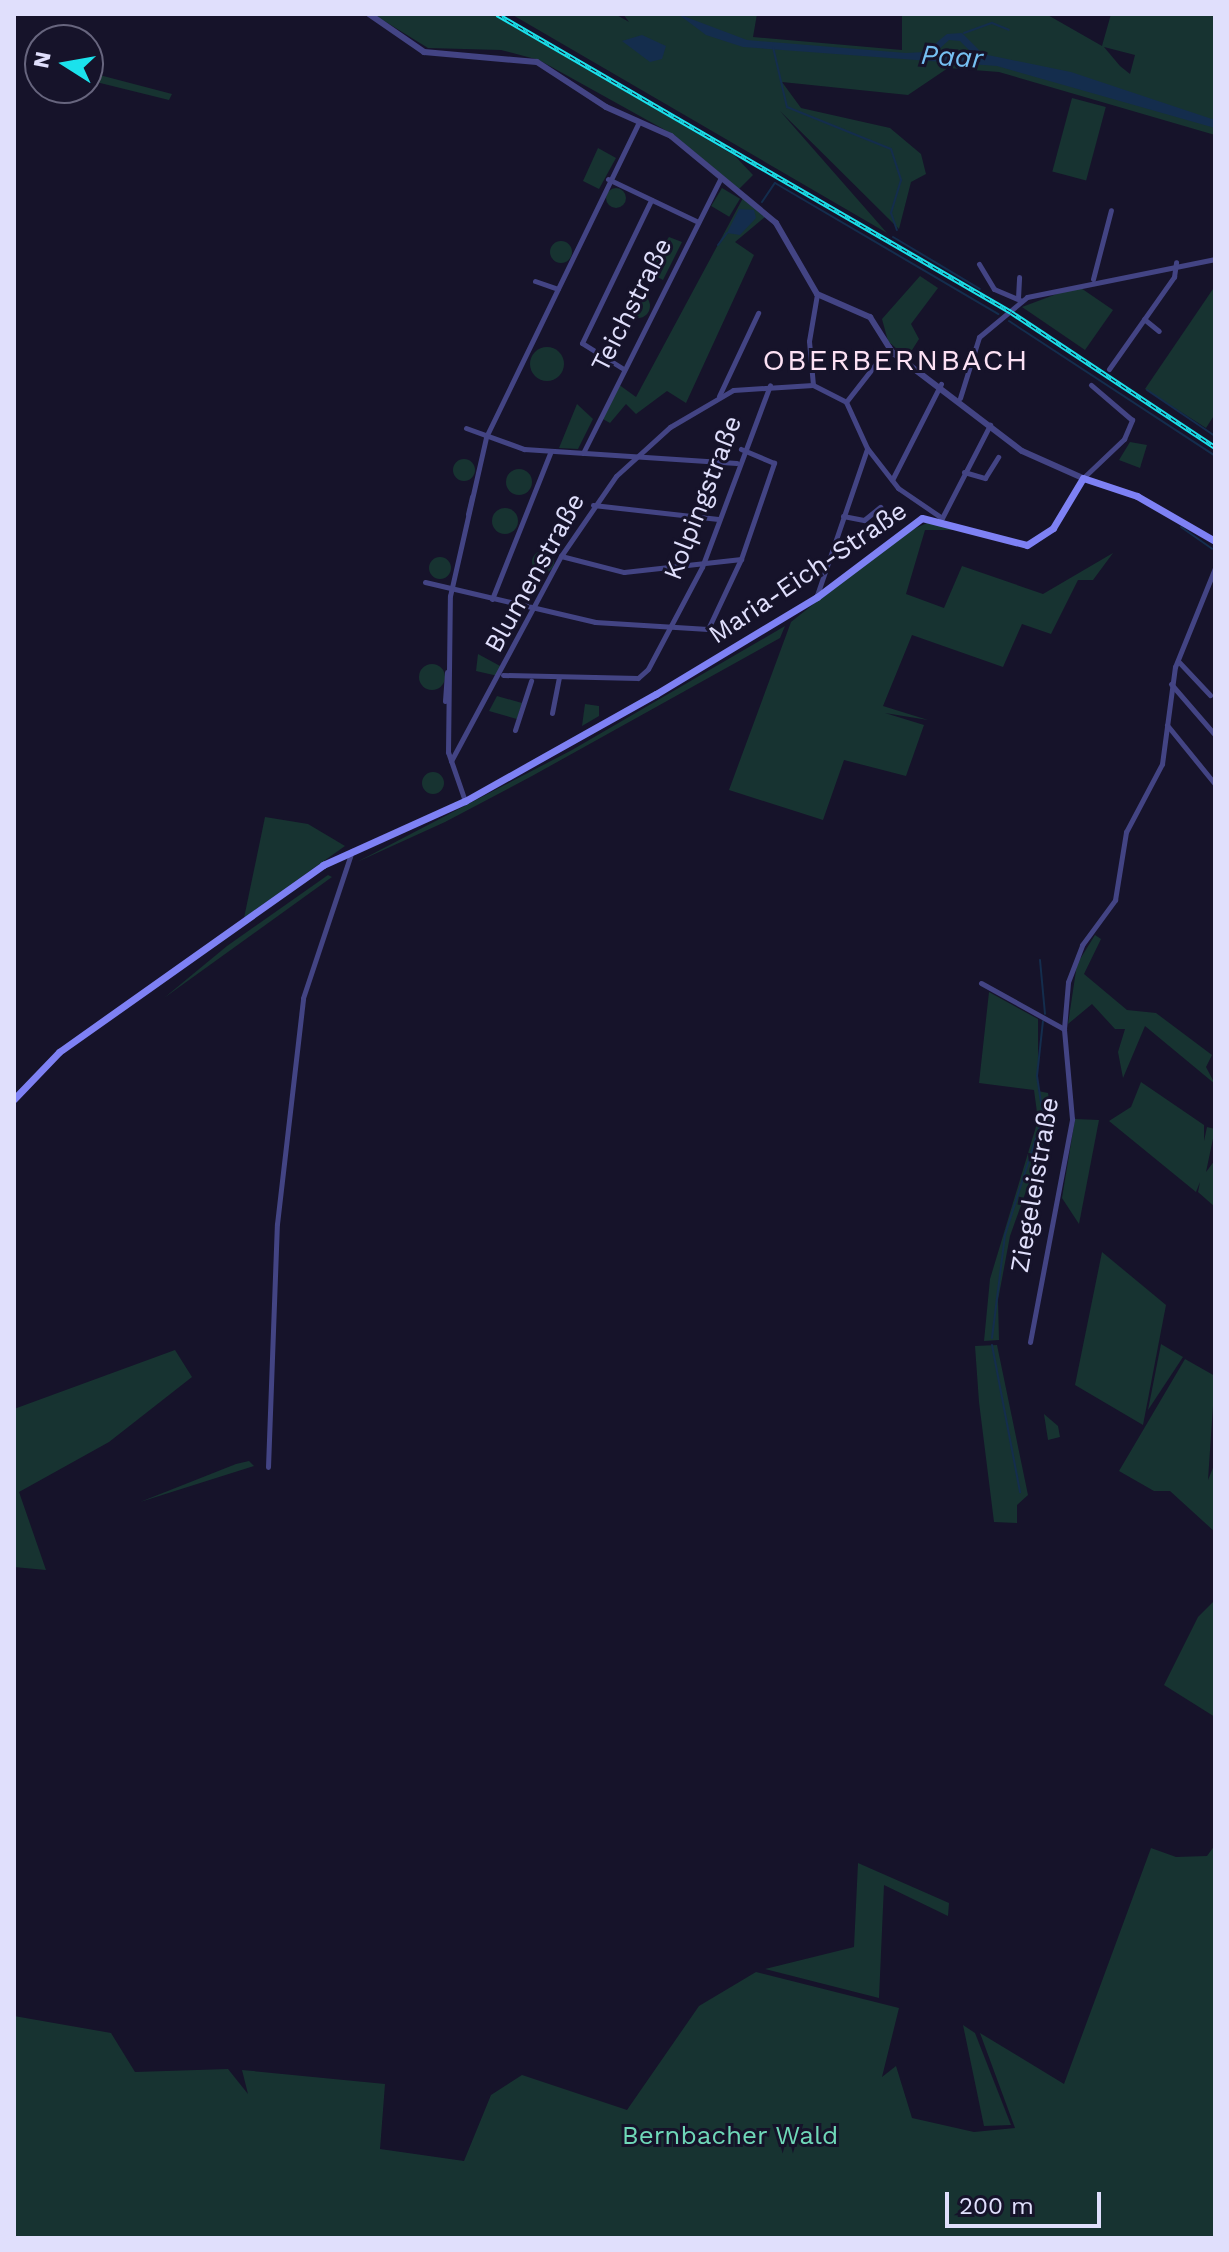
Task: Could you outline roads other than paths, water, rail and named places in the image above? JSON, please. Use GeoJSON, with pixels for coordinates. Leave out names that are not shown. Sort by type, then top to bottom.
{"type":"FeatureCollection","features":[{"type":"Feature","properties":{"kind":"main road","name":"Maria-Eich-Straße"},"geometry":{"type":"LineString","coordinates":[[14,1099],[59,1052],[352,850],[461,803],[817,597],[897,532],[922,518],[942,518],[1027,545],[1053,528],[1083,478]]}},
{"type":"Feature","properties":{"kind":"main road"},"geometry":{"type":"LineString","coordinates":[[1083,478],[1137,496],[1215,541]]}},
{"type":"Feature","properties":{"kind":"street"},"geometry":{"type":"LineString","coordinates":[[369,14],[415,49],[530,60],[599,103],[671,136],[784,232],[817,294],[809,341],[813,385]]}},
{"type":"Feature","properties":{"kind":"street"},"geometry":{"type":"LineString","coordinates":[[461,803],[451,761],[446,705],[451,586],[486,437],[608,179],[639,122]]}},
{"type":"Feature","properties":{"kind":"street","name":"Teichstraße"},"geometry":{"type":"LineString","coordinates":[[583,453],[622,368],[721,178]]}},
{"type":"Feature","properties":{"kind":"street"},"geometry":{"type":"LineString","coordinates":[[608,179],[698,222]]}},
{"type":"Feature","properties":{"kind":"street"},"geometry":{"type":"LineString","coordinates":[[622,368],[582,343],[651,200]]}},
{"type":"Feature","properties":{"kind":"street"},"geometry":{"type":"LineString","coordinates":[[1093,279],[1111,210]]}},
{"type":"Feature","properties":{"kind":"street"},"geometry":{"type":"LineString","coordinates":[[960,398],[979,337],[1020,299],[1093,279],[1176,262],[1215,259]]}},
{"type":"Feature","properties":{"kind":"street"},"geometry":{"type":"LineString","coordinates":[[1109,369],[1144,319],[1176,262]]}},
{"type":"Feature","properties":{"kind":"street"},"geometry":{"type":"LineString","coordinates":[[979,264],[994,289],[1020,299]]}},
{"type":"Feature","properties":{"kind":"street"},"geometry":{"type":"LineString","coordinates":[[1019,277],[1020,299]]}},
{"type":"Feature","properties":{"kind":"street"},"geometry":{"type":"LineString","coordinates":[[535,281],[558,289]]}},
{"type":"Feature","properties":{"kind":"street"},"geometry":{"type":"LineString","coordinates":[[817,294],[870,317],[889,347],[960,398],[1022,451],[1083,478],[1124,439],[1132,416],[1091,385]]}},
{"type":"Feature","properties":{"kind":"street","name":"Blumenstraße"},"geometry":{"type":"LineString","coordinates":[[718,397],[758,313]]}},
{"type":"Feature","properties":{"kind":"street"},"geometry":{"type":"LineString","coordinates":[[1144,319],[1159,331]]}},
{"type":"Feature","properties":{"kind":"street"},"geometry":{"type":"LineString","coordinates":[[889,347],[846,402],[867,448],[892,480],[942,518],[991,424]]}},
{"type":"Feature","properties":{"kind":"street"},"geometry":{"type":"LineString","coordinates":[[892,480],[941,384]]}},
{"type":"Feature","properties":{"kind":"street","name":"Blumenstraße"},"geometry":{"type":"LineString","coordinates":[[451,761],[503,675],[532,610],[592,505],[641,453],[718,397],[770,385],[813,385],[846,402]]}},
{"type":"Feature","properties":{"kind":"street","name":"Kolpingstraße"},"geometry":{"type":"LineString","coordinates":[[503,675],[531,681],[638,678],[702,567],[741,449],[770,385]]}},
{"type":"Feature","properties":{"kind":"street"},"geometry":{"type":"LineString","coordinates":[[466,428],[486,437],[551,451],[641,453],[737,463]]}},
{"type":"Feature","properties":{"kind":"street"},"geometry":{"type":"LineString","coordinates":[[817,597],[867,448]]}},
{"type":"Feature","properties":{"kind":"street"},"geometry":{"type":"LineString","coordinates":[[425,582],[451,586],[532,610],[669,628],[709,627],[741,559],[774,463],[741,449]]}},
{"type":"Feature","properties":{"kind":"street"},"geometry":{"type":"LineString","coordinates":[[492,599],[551,451]]}},
{"type":"Feature","properties":{"kind":"street"},"geometry":{"type":"LineString","coordinates":[[964,472],[985,478],[998,457]]}},
{"type":"Feature","properties":{"kind":"street"},"geometry":{"type":"LineString","coordinates":[[592,505],[718,519]]}},
{"type":"Feature","properties":{"kind":"street"},"geometry":{"type":"LineString","coordinates":[[843,516],[864,520],[880,507]]}},
{"type":"Feature","properties":{"kind":"street"},"geometry":{"type":"LineString","coordinates":[[561,556],[624,572],[702,567],[741,559]]}},
{"type":"Feature","properties":{"kind":"street","name":"Ziegeleistraße"},"geometry":{"type":"LineString","coordinates":[[1030,1342],[1072,1119],[1064,1029],[1072,967],[1112,906],[1125,835],[1161,767],[1171,684],[1178,661],[1215,568]]}},
{"type":"Feature","properties":{"kind":"street"},"geometry":{"type":"LineString","coordinates":[[1178,661],[1210,695]]}},
{"type":"Feature","properties":{"kind":"street"},"geometry":{"type":"LineString","coordinates":[[552,713],[559,678]]}},
{"type":"Feature","properties":{"kind":"street"},"geometry":{"type":"LineString","coordinates":[[515,730],[531,681]]}},
{"type":"Feature","properties":{"kind":"street"},"geometry":{"type":"LineString","coordinates":[[1171,684],[1215,735]]}},
{"type":"Feature","properties":{"kind":"street"},"geometry":{"type":"LineString","coordinates":[[1166,724],[1215,784]]}},
{"type":"Feature","properties":{"kind":"street"},"geometry":{"type":"LineString","coordinates":[[268,1467],[277,1224],[303,998],[352,850]]}},
{"type":"Feature","properties":{"kind":"street"},"geometry":{"type":"LineString","coordinates":[[981,983],[1064,1029]]}},
{"type":"Feature","properties":{"kind":"water","name":"Paar"},"geometry":{"type":"Polygon","coordinates":[[[678,14],[747,40],[906,53],[925,52],[947,34],[962,33],[983,54],[1071,72],[1215,120],[1215,128],[997,66],[743,47],[706,35],[678,14]],[[949,40],[935,53],[973,54],[960,41],[949,40]]]}},
{"type":"Feature","properties":{"kind":"water"},"geometry":{"type":"Polygon","coordinates":[[[642,35],[666,46],[662,59],[650,62],[622,41],[642,35]]]}},
{"type":"Feature","properties":{"kind":"water"},"geometry":{"type":"Polygon","coordinates":[[[739,209],[754,210],[756,218],[740,235],[727,233],[739,209]]]}},
{"type":"Feature","properties":{"kind":"waterway","name":"Paar"},"geometry":{"type":"LineString","coordinates":[[964,33],[992,23],[1009,30]]}},
{"type":"Feature","properties":{"kind":"waterway"},"geometry":{"type":"LineString","coordinates":[[773,47],[787,107],[891,149],[901,180],[891,213],[897,230]]}},
{"type":"Feature","properties":{"kind":"waterway"},"geometry":{"type":"LineString","coordinates":[[762,202],[775,183],[998,314]]}},
{"type":"Feature","properties":{"kind":"waterway"},"geometry":{"type":"LineString","coordinates":[[718,245],[727,233]]}},
{"type":"Feature","properties":{"kind":"waterway"},"geometry":{"type":"LineString","coordinates":[[893,237],[980,289]]}},
{"type":"Feature","properties":{"kind":"waterway"},"geometry":{"type":"LineString","coordinates":[[1009,321],[1215,456]]}},
{"type":"Feature","properties":{"kind":"waterway"},"geometry":{"type":"LineString","coordinates":[[1147,390],[1215,436]]}},
{"type":"Feature","properties":{"kind":"waterway"},"geometry":{"type":"LineString","coordinates":[[1181,527],[1212,549]]}},
{"type":"Feature","properties":{"kind":"waterway"},"geometry":{"type":"LineString","coordinates":[[1040,960],[1045,1014]]}},
{"type":"Feature","properties":{"kind":"waterway"},"geometry":{"type":"LineString","coordinates":[[992,1338],[1005,1235],[1043,1116],[1037,1076],[1043,1021]]}},
{"type":"Feature","properties":{"kind":"waterway"},"geometry":{"type":"LineString","coordinates":[[992,1345],[1020,1492]]}},
{"type":"Feature","properties":{"kind":"railway"},"geometry":{"type":"LineString","coordinates":[[497,14],[1011,312],[1215,447]]}},
{"type":"Feature","properties":{"kind":"district","name":"OBERBERNBACH"},"geometry":{"type":"Point","coordinates":[896,360]}},
{"type":"Feature","properties":{"kind":"park label","name":"Bernbacher Wald"},"geometry":{"type":"Point","coordinates":[730,2136]}}]}
